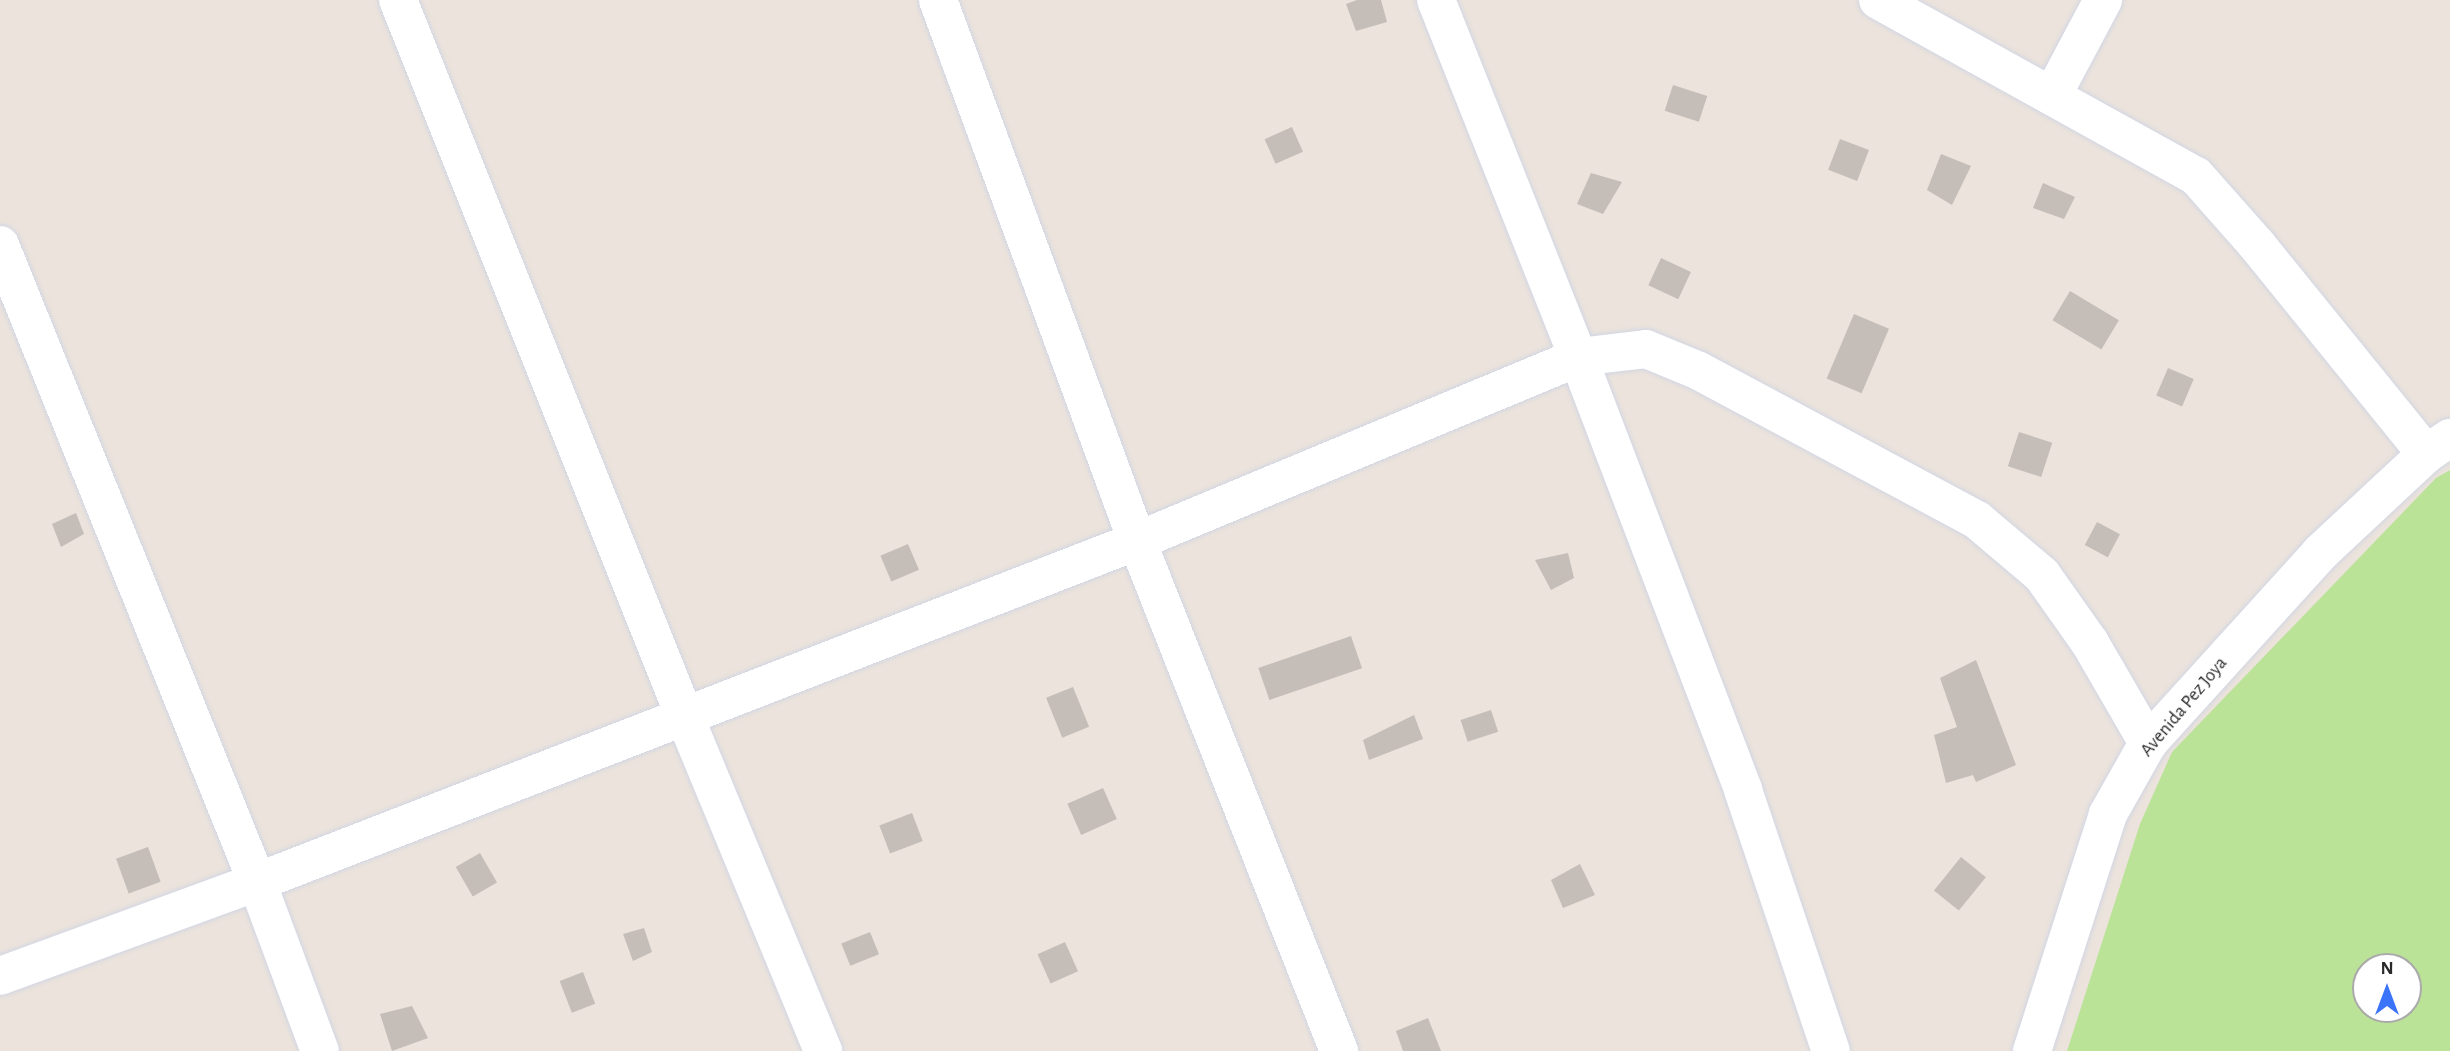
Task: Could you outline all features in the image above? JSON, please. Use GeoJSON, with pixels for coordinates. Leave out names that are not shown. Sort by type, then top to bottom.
{"type":"FeatureCollection","features":[{"type":"Feature","properties":{"kind":"street"},"geometry":{"type":"LineString","coordinates":[[398,0],[684,715],[823,1051]]}},
{"type":"Feature","properties":{"kind":"street"},"geometry":{"type":"LineString","coordinates":[[938,0],[1137,541],[1339,1051]]}},
{"type":"Feature","properties":{"kind":"street"},"geometry":{"type":"LineString","coordinates":[[1436,0],[1578,357],[1743,790],[1831,1051]]}},
{"type":"Feature","properties":{"kind":"street"},"geometry":{"type":"LineString","coordinates":[[1878,0],[2196,176],[2438,446]]}},
{"type":"Feature","properties":{"kind":"street"},"geometry":{"type":"LineString","coordinates":[[2052,96],[2103,0]]}},
{"type":"Feature","properties":{"kind":"street"},"geometry":{"type":"LineString","coordinates":[[0,245],[257,881],[320,1051]]}},
{"type":"Feature","properties":{"kind":"street"},"geometry":{"type":"LineString","coordinates":[[0,976],[257,881],[1137,541],[1578,357],[1646,349],[1699,372],[1977,520],[2042,575],[2090,643],[2148,743]]}},
{"type":"Feature","properties":{"kind":"street","name":"Avenida Pez Joya"},"geometry":{"type":"LineString","coordinates":[[2032,1051],[2108,814],[2148,743],[2320,553],[2438,446]]}},
{"type":"Feature","properties":{"kind":"green space"},"geometry":{"type":"Polygon","coordinates":[[[2450,470],[2450,1051],[2067,1051],[2140,824],[2172,752],[2436,478],[2450,470]]]}},
{"type":"Feature","properties":{"kind":"building"},"geometry":{"type":"Polygon","coordinates":[[[1357,0],[1381,0],[1387,22],[1356,31],[1346,4],[1357,0]]]}},
{"type":"Feature","properties":{"kind":"building"},"geometry":{"type":"Polygon","coordinates":[[[1673,85],[1707,96],[1699,122],[1665,111],[1673,85]]]}},
{"type":"Feature","properties":{"kind":"building"},"geometry":{"type":"Polygon","coordinates":[[[1292,127],[1303,152],[1276,164],[1265,139],[1292,127]]]}},
{"type":"Feature","properties":{"kind":"building"},"geometry":{"type":"Polygon","coordinates":[[[1840,139],[1869,150],[1857,181],[1828,170],[1840,139]]]}},
{"type":"Feature","properties":{"kind":"building"},"geometry":{"type":"Polygon","coordinates":[[[1941,154],[1971,166],[1952,205],[1927,190],[1941,154]]]}},
{"type":"Feature","properties":{"kind":"building"},"geometry":{"type":"Polygon","coordinates":[[[1591,173],[1622,182],[1603,214],[1577,204],[1591,173]]]}},
{"type":"Feature","properties":{"kind":"building"},"geometry":{"type":"Polygon","coordinates":[[[2043,183],[2075,197],[2064,219],[2033,208],[2043,183]]]}},
{"type":"Feature","properties":{"kind":"building"},"geometry":{"type":"Polygon","coordinates":[[[1661,258],[1691,272],[1678,299],[1648,285],[1661,258]]]}},
{"type":"Feature","properties":{"kind":"building"},"geometry":{"type":"Polygon","coordinates":[[[2070,291],[2119,320],[2101,350],[2052,320],[2070,291]]]}},
{"type":"Feature","properties":{"kind":"building"},"geometry":{"type":"Polygon","coordinates":[[[1854,314],[1889,329],[1862,393],[1827,378],[1854,314]]]}},
{"type":"Feature","properties":{"kind":"building"},"geometry":{"type":"Polygon","coordinates":[[[2168,368],[2194,379],[2182,407],[2156,396],[2168,368]]]}},
{"type":"Feature","properties":{"kind":"building"},"geometry":{"type":"Polygon","coordinates":[[[2019,432],[2052,443],[2041,477],[2008,466],[2019,432]]]}},
{"type":"Feature","properties":{"kind":"building"},"geometry":{"type":"Polygon","coordinates":[[[76,513],[84,534],[61,547],[52,524],[76,513]]]}},
{"type":"Feature","properties":{"kind":"building"},"geometry":{"type":"Polygon","coordinates":[[[2097,522],[2120,534],[2108,557],[2085,545],[2097,522]]]}},
{"type":"Feature","properties":{"kind":"building"},"geometry":{"type":"Polygon","coordinates":[[[908,544],[919,570],[891,581],[880,556],[908,544]]]}},
{"type":"Feature","properties":{"kind":"building"},"geometry":{"type":"Polygon","coordinates":[[[1568,553],[1574,578],[1551,590],[1535,560],[1568,553]]]}},
{"type":"Feature","properties":{"kind":"building"},"geometry":{"type":"Polygon","coordinates":[[[1351,636],[1362,668],[1269,700],[1258,668],[1351,636]]]}},
{"type":"Feature","properties":{"kind":"building"},"geometry":{"type":"Polygon","coordinates":[[[1976,660],[2016,765],[1976,782],[1973,775],[1946,783],[1934,735],[1957,727],[1940,678],[1976,660]]]}},
{"type":"Feature","properties":{"kind":"building"},"geometry":{"type":"Polygon","coordinates":[[[1073,687],[1089,727],[1062,738],[1046,698],[1073,687]]]}},
{"type":"Feature","properties":{"kind":"building"},"geometry":{"type":"Polygon","coordinates":[[[1491,710],[1498,732],[1468,742],[1461,720],[1491,710]]]}},
{"type":"Feature","properties":{"kind":"building"},"geometry":{"type":"Polygon","coordinates":[[[1414,715],[1423,739],[1369,760],[1363,740],[1414,715]]]}},
{"type":"Feature","properties":{"kind":"building"},"geometry":{"type":"Polygon","coordinates":[[[1103,788],[1117,819],[1081,835],[1067,804],[1103,788]]]}},
{"type":"Feature","properties":{"kind":"building"},"geometry":{"type":"Polygon","coordinates":[[[912,813],[923,841],[890,854],[879,826],[912,813]]]}},
{"type":"Feature","properties":{"kind":"building"},"geometry":{"type":"Polygon","coordinates":[[[148,847],[161,882],[129,893],[116,859],[148,847]]]}},
{"type":"Feature","properties":{"kind":"building"},"geometry":{"type":"Polygon","coordinates":[[[480,853],[497,882],[473,896],[456,867],[480,853]]]}},
{"type":"Feature","properties":{"kind":"building"},"geometry":{"type":"Polygon","coordinates":[[[1961,857],[1986,877],[1959,911],[1934,890],[1961,857]]]}},
{"type":"Feature","properties":{"kind":"building"},"geometry":{"type":"Polygon","coordinates":[[[1580,864],[1595,895],[1563,908],[1551,880],[1580,864]]]}},
{"type":"Feature","properties":{"kind":"building"},"geometry":{"type":"Polygon","coordinates":[[[644,928],[652,952],[633,961],[623,934],[644,928]]]}},
{"type":"Feature","properties":{"kind":"building"},"geometry":{"type":"Polygon","coordinates":[[[870,932],[879,954],[850,966],[841,944],[870,932]]]}},
{"type":"Feature","properties":{"kind":"building"},"geometry":{"type":"Polygon","coordinates":[[[1065,942],[1078,971],[1051,983],[1038,954],[1065,942]]]}},
{"type":"Feature","properties":{"kind":"building"},"geometry":{"type":"Polygon","coordinates":[[[583,972],[595,1004],[572,1013],[560,981],[583,972]]]}},
{"type":"Feature","properties":{"kind":"building"},"geometry":{"type":"Polygon","coordinates":[[[412,1006],[428,1038],[392,1051],[380,1014],[412,1006]]]}},
{"type":"Feature","properties":{"kind":"building"},"geometry":{"type":"Polygon","coordinates":[[[1428,1018],[1441,1051],[1403,1051],[1396,1031],[1428,1018]]]}}]}
